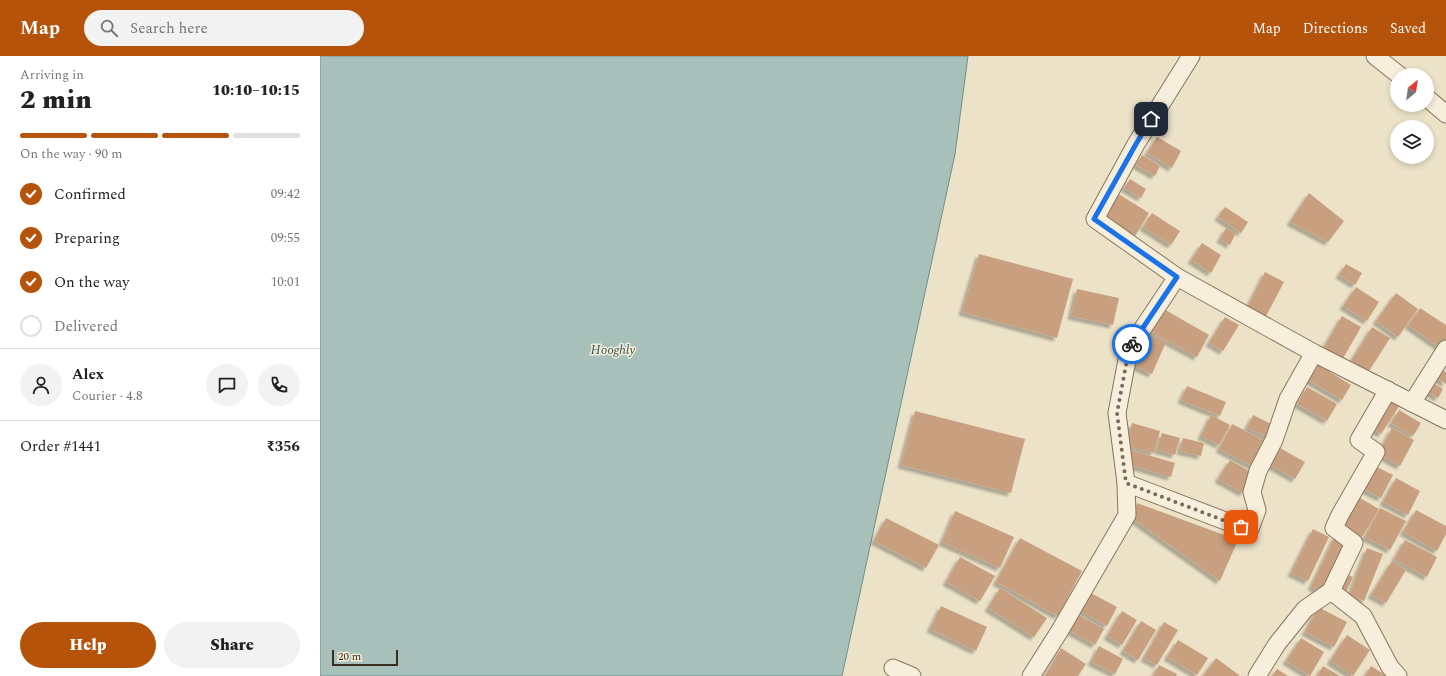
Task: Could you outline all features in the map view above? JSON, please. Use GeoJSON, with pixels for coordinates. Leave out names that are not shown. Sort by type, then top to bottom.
{"type":"FeatureCollection","features":[{"type":"Feature","properties":{"kind":"street"},"geometry":{"type":"LineString","coordinates":[[1191,56],[1136,144],[1094,219],[1177,277],[1314,353],[1446,420]]}},
{"type":"Feature","properties":{"kind":"street"},"geometry":{"type":"LineString","coordinates":[[1375,56],[1390,68]]}},
{"type":"Feature","properties":{"kind":"street"},"geometry":{"type":"LineString","coordinates":[[1031,676],[1059,632],[1127,515],[1126,483],[1117,413],[1129,349],[1177,277]]}},
{"type":"Feature","properties":{"kind":"street"},"geometry":{"type":"LineString","coordinates":[[1412,403],[1446,349]]}},
{"type":"Feature","properties":{"kind":"street"},"geometry":{"type":"LineString","coordinates":[[1126,483],[1241,527],[1250,529],[1257,510],[1252,492],[1258,471],[1274,440],[1288,399],[1314,353]]}},
{"type":"Feature","properties":{"kind":"street"},"geometry":{"type":"LineString","coordinates":[[1257,676],[1277,644],[1305,608],[1331,591],[1354,543],[1334,528],[1376,452],[1359,440],[1388,390]]}},
{"type":"Feature","properties":{"kind":"street"},"geometry":{"type":"LineString","coordinates":[[1331,591],[1363,616],[1390,667],[1398,676]]}},
{"type":"Feature","properties":{"kind":"street"},"geometry":{"type":"LineString","coordinates":[[893,668],[912,676]]}},
{"type":"Feature","properties":{"kind":"water","name":"Hooghly"},"geometry":{"type":"Polygon","coordinates":[[[320,56],[968,56],[955,154],[842,676],[320,676],[320,56]]]}},
{"type":"Feature","properties":{"kind":"building"},"geometry":{"type":"Polygon","coordinates":[[[1157,137],[1181,151],[1172,168],[1147,153],[1157,137]]]}},
{"type":"Feature","properties":{"kind":"building"},"geometry":{"type":"Polygon","coordinates":[[[1142,155],[1160,166],[1155,176],[1136,165],[1142,155]]]}},
{"type":"Feature","properties":{"kind":"building"},"geometry":{"type":"Polygon","coordinates":[[[1130,179],[1146,189],[1141,198],[1124,188],[1130,179]]]}},
{"type":"Feature","properties":{"kind":"building"},"geometry":{"type":"Polygon","coordinates":[[[1117,193],[1149,213],[1135,236],[1103,216],[1117,193]]]}},
{"type":"Feature","properties":{"kind":"building"},"geometry":{"type":"Polygon","coordinates":[[[1309,193],[1344,221],[1328,242],[1290,222],[1309,193]]]}},
{"type":"Feature","properties":{"kind":"building"},"geometry":{"type":"Polygon","coordinates":[[[1225,207],[1248,222],[1241,233],[1218,217],[1225,207]]]}},
{"type":"Feature","properties":{"kind":"building"},"geometry":{"type":"Polygon","coordinates":[[[1152,213],[1180,231],[1171,245],[1143,227],[1152,213]]]}},
{"type":"Feature","properties":{"kind":"building"},"geometry":{"type":"Polygon","coordinates":[[[1226,228],[1236,233],[1230,245],[1220,239],[1226,228]]]}},
{"type":"Feature","properties":{"kind":"building"},"geometry":{"type":"Polygon","coordinates":[[[1202,243],[1221,255],[1211,273],[1191,260],[1202,243]]]}},
{"type":"Feature","properties":{"kind":"building"},"geometry":{"type":"Polygon","coordinates":[[[979,254],[1073,279],[1057,338],[962,312],[979,254]]]}},
{"type":"Feature","properties":{"kind":"building"},"geometry":{"type":"Polygon","coordinates":[[[1346,264],[1362,273],[1355,285],[1339,275],[1346,264]]]}},
{"type":"Feature","properties":{"kind":"building"},"geometry":{"type":"Polygon","coordinates":[[[1265,272],[1284,282],[1265,318],[1247,308],[1265,272]]]}},
{"type":"Feature","properties":{"kind":"building"},"geometry":{"type":"Polygon","coordinates":[[[1356,287],[1379,302],[1367,321],[1343,306],[1356,287]]]}},
{"type":"Feature","properties":{"kind":"building"},"geometry":{"type":"Polygon","coordinates":[[[1077,289],[1119,298],[1113,325],[1071,316],[1077,289]]]}},
{"type":"Feature","properties":{"kind":"building"},"geometry":{"type":"Polygon","coordinates":[[[1396,293],[1418,309],[1398,337],[1376,321],[1396,293]]]}},
{"type":"Feature","properties":{"kind":"building"},"geometry":{"type":"Polygon","coordinates":[[[1162,308],[1209,335],[1197,357],[1149,331],[1162,308]]]}},
{"type":"Feature","properties":{"kind":"building"},"geometry":{"type":"Polygon","coordinates":[[[1420,308],[1446,325],[1446,343],[1442,349],[1408,325],[1420,308]]]}},
{"type":"Feature","properties":{"kind":"building"},"geometry":{"type":"Polygon","coordinates":[[[1342,316],[1361,327],[1342,360],[1323,349],[1342,316]]]}},
{"type":"Feature","properties":{"kind":"building"},"geometry":{"type":"Polygon","coordinates":[[[1225,317],[1239,325],[1223,351],[1209,343],[1225,317]]]}},
{"type":"Feature","properties":{"kind":"building"},"geometry":{"type":"Polygon","coordinates":[[[1372,327],[1390,338],[1369,371],[1351,361],[1372,327]]]}},
{"type":"Feature","properties":{"kind":"building"},"geometry":{"type":"Polygon","coordinates":[[[1144,332],[1166,342],[1152,374],[1130,364],[1144,332]]]}},
{"type":"Feature","properties":{"kind":"building"},"geometry":{"type":"Polygon","coordinates":[[[1317,364],[1351,385],[1342,400],[1307,379],[1317,364]]]}},
{"type":"Feature","properties":{"kind":"building"},"geometry":{"type":"Polygon","coordinates":[[[1439,368],[1446,372],[1446,384],[1434,377],[1439,368]]]}},
{"type":"Feature","properties":{"kind":"building"},"geometry":{"type":"Polygon","coordinates":[[[1430,381],[1443,389],[1438,398],[1424,390],[1430,381]]]}},
{"type":"Feature","properties":{"kind":"building"},"geometry":{"type":"Polygon","coordinates":[[[1187,386],[1226,402],[1220,416],[1181,400],[1187,386]]]}},
{"type":"Feature","properties":{"kind":"building"},"geometry":{"type":"Polygon","coordinates":[[[1307,387],[1337,404],[1327,421],[1297,404],[1307,387]]]}},
{"type":"Feature","properties":{"kind":"building"},"geometry":{"type":"Polygon","coordinates":[[[1390,395],[1402,402],[1381,434],[1369,426],[1390,395]]]}},
{"type":"Feature","properties":{"kind":"building"},"geometry":{"type":"Polygon","coordinates":[[[1399,410],[1421,423],[1413,436],[1391,423],[1399,410]]]}},
{"type":"Feature","properties":{"kind":"building"},"geometry":{"type":"Polygon","coordinates":[[[915,411],[1025,439],[1011,493],[901,465],[915,411]]]}},
{"type":"Feature","properties":{"kind":"building"},"geometry":{"type":"Polygon","coordinates":[[[1211,415],[1230,425],[1219,445],[1201,436],[1211,415]]]}},
{"type":"Feature","properties":{"kind":"building"},"geometry":{"type":"Polygon","coordinates":[[[1253,415],[1275,426],[1269,439],[1247,428],[1253,415]]]}},
{"type":"Feature","properties":{"kind":"building"},"geometry":{"type":"Polygon","coordinates":[[[1132,423],[1160,431],[1154,453],[1126,446],[1132,423]]]}},
{"type":"Feature","properties":{"kind":"building"},"geometry":{"type":"Polygon","coordinates":[[[1232,424],[1269,443],[1256,468],[1219,449],[1232,424]]]}},
{"type":"Feature","properties":{"kind":"building"},"geometry":{"type":"Polygon","coordinates":[[[1392,428],[1414,440],[1400,466],[1378,454],[1392,428]]]}},
{"type":"Feature","properties":{"kind":"building"},"geometry":{"type":"Polygon","coordinates":[[[1162,433],[1180,438],[1175,455],[1157,450],[1162,433]]]}},
{"type":"Feature","properties":{"kind":"building"},"geometry":{"type":"Polygon","coordinates":[[[1183,438],[1204,443],[1201,456],[1180,451],[1183,438]]]}},
{"type":"Feature","properties":{"kind":"building"},"geometry":{"type":"Polygon","coordinates":[[[1280,448],[1305,462],[1295,479],[1270,465],[1280,448]]]}},
{"type":"Feature","properties":{"kind":"building"},"geometry":{"type":"Polygon","coordinates":[[[1131,450],[1175,463],[1171,477],[1127,464],[1131,450]]]}},
{"type":"Feature","properties":{"kind":"building"},"geometry":{"type":"Polygon","coordinates":[[[1230,460],[1254,474],[1243,493],[1218,479],[1230,460]]]}},
{"type":"Feature","properties":{"kind":"building"},"geometry":{"type":"Polygon","coordinates":[[[1371,464],[1393,475],[1381,498],[1359,487],[1371,464]]]}},
{"type":"Feature","properties":{"kind":"building"},"geometry":{"type":"Polygon","coordinates":[[[1396,478],[1420,491],[1408,515],[1383,502],[1396,478]]]}},
{"type":"Feature","properties":{"kind":"building"},"geometry":{"type":"Polygon","coordinates":[[[1355,495],[1379,509],[1362,537],[1339,523],[1355,495]]]}},
{"type":"Feature","properties":{"kind":"building"},"geometry":{"type":"Polygon","coordinates":[[[1137,503],[1238,540],[1220,581],[1133,519],[1137,503]]]}},
{"type":"Feature","properties":{"kind":"building"},"geometry":{"type":"Polygon","coordinates":[[[1380,508],[1406,521],[1390,550],[1365,537],[1380,508]]]}},
{"type":"Feature","properties":{"kind":"building"},"geometry":{"type":"Polygon","coordinates":[[[1416,510],[1446,526],[1446,534],[1437,551],[1403,532],[1416,510]]]}},
{"type":"Feature","properties":{"kind":"building"},"geometry":{"type":"Polygon","coordinates":[[[955,511],[1014,537],[1000,568],[942,542],[955,511]]]}},
{"type":"Feature","properties":{"kind":"building"},"geometry":{"type":"Polygon","coordinates":[[[886,518],[939,545],[926,568],[874,541],[886,518]]]}},
{"type":"Feature","properties":{"kind":"building"},"geometry":{"type":"Polygon","coordinates":[[[1313,529],[1329,537],[1308,581],[1291,573],[1313,529]]]}},
{"type":"Feature","properties":{"kind":"building"},"geometry":{"type":"Polygon","coordinates":[[[1335,536],[1349,542],[1325,593],[1311,587],[1335,536]]]}},
{"type":"Feature","properties":{"kind":"building"},"geometry":{"type":"Polygon","coordinates":[[[1020,538],[1082,571],[1058,616],[996,582],[1020,538]]]}},
{"type":"Feature","properties":{"kind":"building"},"geometry":{"type":"Polygon","coordinates":[[[1405,540],[1437,557],[1427,577],[1394,559],[1405,540]]]}},
{"type":"Feature","properties":{"kind":"building"},"geometry":{"type":"Polygon","coordinates":[[[1367,548],[1383,554],[1364,601],[1349,595],[1367,548]]]}},
{"type":"Feature","properties":{"kind":"building"},"geometry":{"type":"Polygon","coordinates":[[[960,557],[995,576],[980,601],[946,582],[960,557]]]}},
{"type":"Feature","properties":{"kind":"building"},"geometry":{"type":"Polygon","coordinates":[[[1392,561],[1406,570],[1386,603],[1371,595],[1392,561]]]}},
{"type":"Feature","properties":{"kind":"building"},"geometry":{"type":"Polygon","coordinates":[[[1342,572],[1353,577],[1346,592],[1335,587],[1342,572]]]}},
{"type":"Feature","properties":{"kind":"building"},"geometry":{"type":"Polygon","coordinates":[[[1000,588],[1047,618],[1034,637],[988,608],[1000,588]]]}},
{"type":"Feature","properties":{"kind":"building"},"geometry":{"type":"Polygon","coordinates":[[[1091,593],[1117,607],[1107,626],[1081,611],[1091,593]]]}},
{"type":"Feature","properties":{"kind":"building"},"geometry":{"type":"Polygon","coordinates":[[[941,606],[987,627],[976,651],[930,629],[941,606]]]}},
{"type":"Feature","properties":{"kind":"building"},"geometry":{"type":"Polygon","coordinates":[[[1318,607],[1347,622],[1334,647],[1305,632],[1318,607]]]}},
{"type":"Feature","properties":{"kind":"building"},"geometry":{"type":"Polygon","coordinates":[[[1122,611],[1137,620],[1122,645],[1107,636],[1122,611]]]}},
{"type":"Feature","properties":{"kind":"building"},"geometry":{"type":"Polygon","coordinates":[[[1079,615],[1104,629],[1095,645],[1070,631],[1079,615]]]}},
{"type":"Feature","properties":{"kind":"building"},"geometry":{"type":"Polygon","coordinates":[[[1141,621],[1156,630],[1138,660],[1123,651],[1141,621]]]}},
{"type":"Feature","properties":{"kind":"building"},"geometry":{"type":"Polygon","coordinates":[[[1164,622],[1178,630],[1157,665],[1144,658],[1164,622]]]}},
{"type":"Feature","properties":{"kind":"building"},"geometry":{"type":"Polygon","coordinates":[[[1347,635],[1370,650],[1353,676],[1330,661],[1347,635]]]}},
{"type":"Feature","properties":{"kind":"building"},"geometry":{"type":"Polygon","coordinates":[[[1301,638],[1324,652],[1310,676],[1286,661],[1301,638]]]}},
{"type":"Feature","properties":{"kind":"building"},"geometry":{"type":"Polygon","coordinates":[[[1178,640],[1208,658],[1197,675],[1167,657],[1178,640]]]}},
{"type":"Feature","properties":{"kind":"building"},"geometry":{"type":"Polygon","coordinates":[[[1099,646],[1123,659],[1115,674],[1091,662],[1099,646]]]}},
{"type":"Feature","properties":{"kind":"building"},"geometry":{"type":"Polygon","coordinates":[[[1061,648],[1086,664],[1078,676],[1045,676],[1061,648]]]}},
{"type":"Feature","properties":{"kind":"building"},"geometry":{"type":"Polygon","coordinates":[[[1216,658],[1239,675],[1203,676],[1216,658]]]}},
{"type":"Feature","properties":{"kind":"building"},"geometry":{"type":"Polygon","coordinates":[[[1159,665],[1177,674],[1176,676],[1153,676],[1159,665]]]}},
{"type":"Feature","properties":{"kind":"building"},"geometry":{"type":"Polygon","coordinates":[[[1323,666],[1340,676],[1317,676],[1323,666]]]}},
{"type":"Feature","properties":{"kind":"building"},"geometry":{"type":"Polygon","coordinates":[[[1371,666],[1387,676],[1365,676],[1371,666]]]}},
{"type":"Feature","properties":{"kind":"building"},"geometry":{"type":"Polygon","coordinates":[[[1277,669],[1288,676],[1272,676],[1277,669]]]}},
{"type":"Feature","properties":{"kind":"way so far"},"geometry":{"type":"LineString","coordinates":[[1132,344],[1129,349],[1117,413],[1126,483],[1241,527]]}},
{"type":"Feature","properties":{"kind":"route"},"geometry":{"type":"LineString","coordinates":[[1132,344],[1177,277],[1094,219],[1151,119]]}}]}
